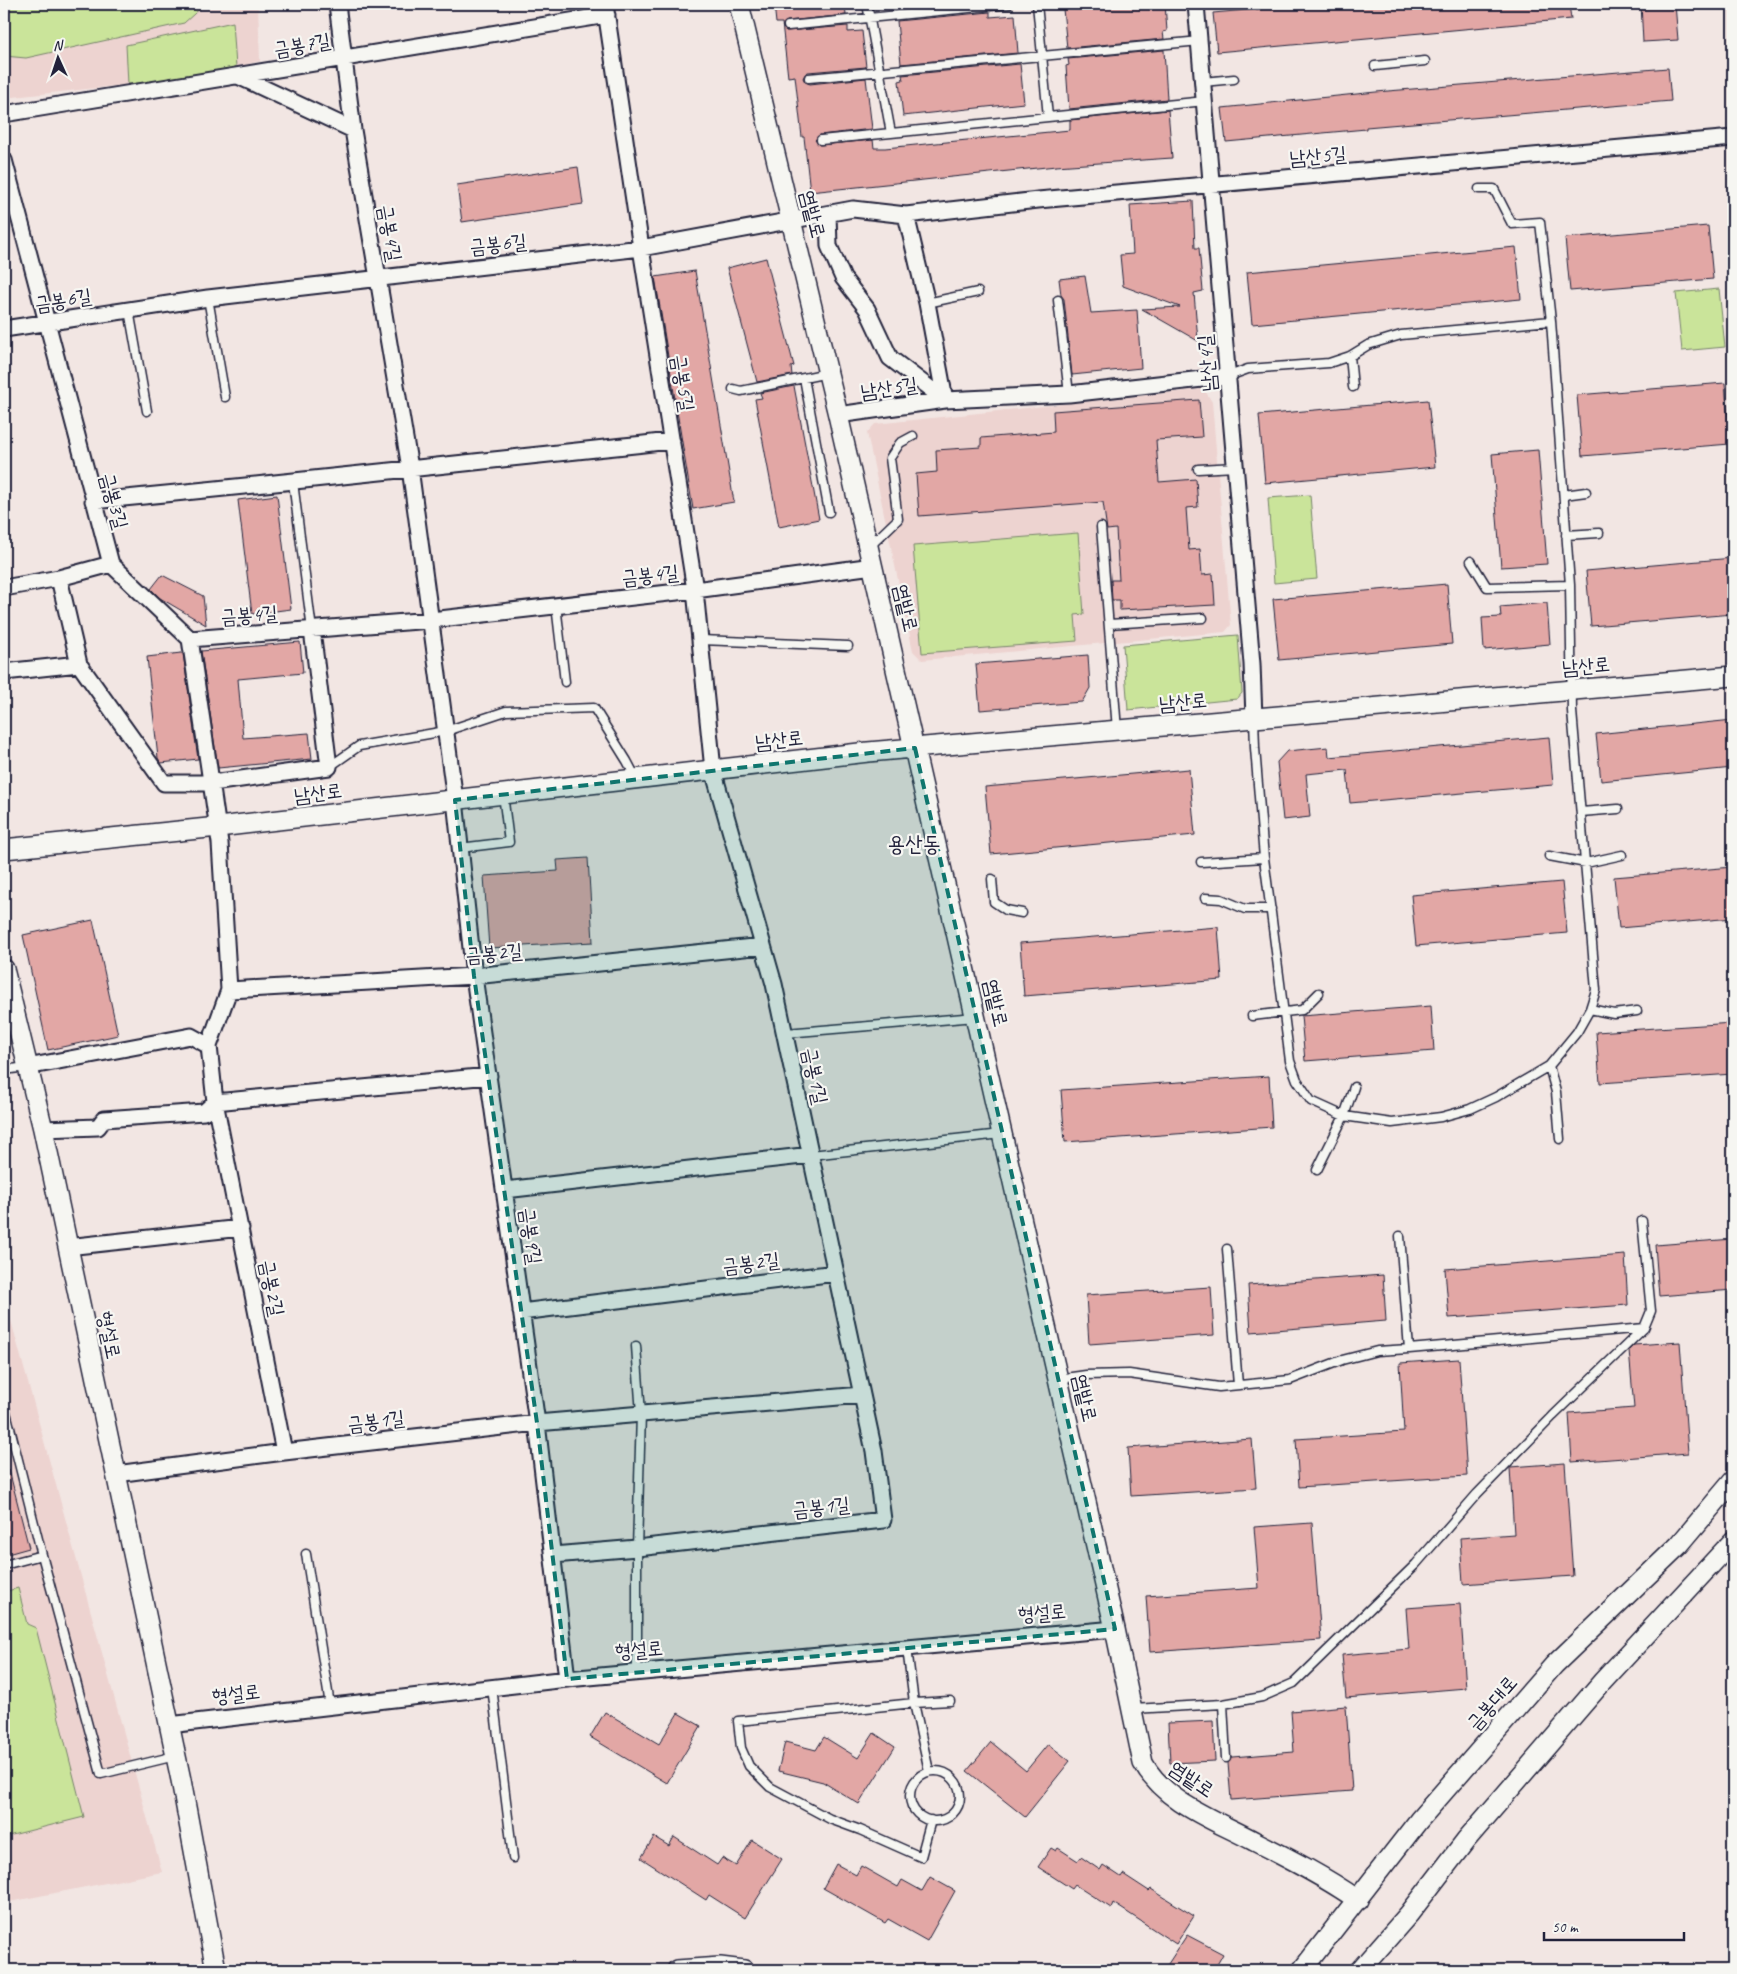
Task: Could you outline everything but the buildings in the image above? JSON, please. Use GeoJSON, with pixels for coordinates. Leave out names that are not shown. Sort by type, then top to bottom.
{"type":"FeatureCollection","features":[{"type":"Feature","properties":{"kind":"street","name":"금봉4길"},"geometry":{"type":"LineString","coordinates":[[337,4],[353,130],[410,468],[455,800]]}},
{"type":"Feature","properties":{"kind":"street","name":"염밭로"},"geometry":{"type":"LineString","coordinates":[[739,4],[838,415],[915,748],[1115,1629],[1130,1709],[1143,1763],[1150,1777],[1176,1800],[1326,1878],[1358,1900]]}},
{"type":"Feature","properties":{"kind":"street","name":"남산4길"},"geometry":{"type":"LineString","coordinates":[[1196,4],[1236,467],[1252,664],[1254,718]]}},
{"type":"Feature","properties":{"kind":"street","name":"금봉7길"},"geometry":{"type":"LineString","coordinates":[[4,114],[345,58],[606,9]]}},
{"type":"Feature","properties":{"kind":"street","name":"금봉5길"},"geometry":{"type":"LineString","coordinates":[[606,9],[641,248],[695,590],[713,770]]}},
{"type":"Feature","properties":{"kind":"street"},"geometry":{"type":"LineString","coordinates":[[240,76],[353,130]]}},
{"type":"Feature","properties":{"kind":"street","name":"남산5길"},"geometry":{"type":"LineString","coordinates":[[791,220],[853,209],[906,215],[1038,200],[1213,186],[1733,138]]}},
{"type":"Feature","properties":{"kind":"street","name":"금봉3길"},"geometry":{"type":"LineString","coordinates":[[4,160],[111,564]]}},
{"type":"Feature","properties":{"kind":"street"},"geometry":{"type":"LineString","coordinates":[[828,214],[829,246],[843,278],[867,309],[890,358],[945,400]]}},
{"type":"Feature","properties":{"kind":"street","name":"남산5길"},"geometry":{"type":"LineString","coordinates":[[906,215],[927,303],[945,400]]}},
{"type":"Feature","properties":{"kind":"street","name":"금봉6길"},"geometry":{"type":"LineString","coordinates":[[4,329],[208,298],[641,248],[791,220]]}},
{"type":"Feature","properties":{"kind":"street","name":"남산5길"},"geometry":{"type":"LineString","coordinates":[[838,415],[945,400],[1069,394],[1228,376]]}},
{"type":"Feature","properties":{"kind":"street"},"geometry":{"type":"LineString","coordinates":[[93,501],[293,482],[672,441]]}},
{"type":"Feature","properties":{"kind":"street"},"geometry":{"type":"LineString","coordinates":[[4,588],[59,578],[111,564],[190,639],[218,827]]}},
{"type":"Feature","properties":{"kind":"street","name":"금봉4길"},"geometry":{"type":"LineString","coordinates":[[190,639],[430,620],[695,590],[873,566]]}},
{"type":"Feature","properties":{"kind":"street","name":"남산로"},"geometry":{"type":"LineString","coordinates":[[59,578],[79,664],[164,783],[212,783],[329,768],[312,630]]}},
{"type":"Feature","properties":{"kind":"street"},"geometry":{"type":"LineString","coordinates":[[4,672],[79,664]]}},
{"type":"Feature","properties":{"kind":"street","name":"남산로"},"geometry":{"type":"LineString","coordinates":[[4,849],[218,827],[503,793],[637,780],[915,748],[1733,676]]}},
{"type":"Feature","properties":{"kind":"street","name":"금봉1길"},"geometry":{"type":"LineString","coordinates":[[552,1555],[637,1548],[882,1520],[874,1451],[786,1033],[713,770]]}},
{"type":"Feature","properties":{"kind":"street","name":"금봉9길"},"geometry":{"type":"LineString","coordinates":[[455,800],[474,976],[537,1423],[567,1679]]}},
{"type":"Feature","properties":{"kind":"street","name":"금봉2길"},"geometry":{"type":"LineString","coordinates":[[218,827],[228,990],[209,1046],[215,1102],[284,1452]]}},
{"type":"Feature","properties":{"kind":"street","name":"금봉2길"},"geometry":{"type":"LineString","coordinates":[[228,990],[474,976],[763,946]]}},
{"type":"Feature","properties":{"kind":"street","name":"형설로"},"geometry":{"type":"LineString","coordinates":[[4,969],[43,1130],[116,1474],[169,1725],[216,1970]]}},
{"type":"Feature","properties":{"kind":"street"},"geometry":{"type":"LineString","coordinates":[[27,1067],[191,1036],[209,1046]]}},
{"type":"Feature","properties":{"kind":"street"},"geometry":{"type":"LineString","coordinates":[[43,1130],[98,1127],[104,1119],[204,1112],[215,1102],[489,1076]]}},
{"type":"Feature","properties":{"kind":"street"},"geometry":{"type":"LineString","coordinates":[[504,1190],[811,1155]]}},
{"type":"Feature","properties":{"kind":"street"},"geometry":{"type":"LineString","coordinates":[[67,1247],[240,1228]]}},
{"type":"Feature","properties":{"kind":"street","name":"금봉2길"},"geometry":{"type":"LineString","coordinates":[[521,1312],[836,1273]]}},
{"type":"Feature","properties":{"kind":"street","name":"금봉1길"},"geometry":{"type":"LineString","coordinates":[[116,1474],[284,1452],[537,1423],[862,1395]]}},
{"type":"Feature","properties":{"kind":"street","name":"금봉대로"},"geometry":{"type":"LineString","coordinates":[[1302,1970],[1419,1820],[1554,1666],[1679,1545],[1733,1481]]}},
{"type":"Feature","properties":{"kind":"street"},"geometry":{"type":"LineString","coordinates":[[1360,1970],[1409,1914],[1466,1840],[1603,1681],[1733,1541]]}},
{"type":"Feature","properties":{"kind":"street","name":"형설로"},"geometry":{"type":"LineString","coordinates":[[169,1725],[567,1679],[1115,1629]]}},
{"type":"Feature","properties":{"kind":"street"},"geometry":{"type":"LineString","coordinates":[[677,1970],[720,1967],[744,1970]]}},
{"type":"Feature","properties":{"kind":"lane"},"geometry":{"type":"LineString","coordinates":[[867,4],[891,133]]}},
{"type":"Feature","properties":{"kind":"lane"},"geometry":{"type":"LineString","coordinates":[[788,26],[1010,4]]}},
{"type":"Feature","properties":{"kind":"lane"},"geometry":{"type":"LineString","coordinates":[[1037,4],[1048,117]]}},
{"type":"Feature","properties":{"kind":"lane"},"geometry":{"type":"LineString","coordinates":[[809,78],[1200,41]]}},
{"type":"Feature","properties":{"kind":"lane"},"geometry":{"type":"LineString","coordinates":[[1375,66],[1425,61]]}},
{"type":"Feature","properties":{"kind":"lane"},"geometry":{"type":"LineString","coordinates":[[1203,82],[1234,79]]}},
{"type":"Feature","properties":{"kind":"lane"},"geometry":{"type":"LineString","coordinates":[[821,140],[1205,100]]}},
{"type":"Feature","properties":{"kind":"lane"},"geometry":{"type":"LineString","coordinates":[[1254,718],[1254,748],[1264,858],[1282,1012],[1290,1061],[1297,1080],[1311,1101],[1344,1116],[1392,1123],[1442,1117],[1470,1109],[1496,1097],[1549,1066],[1577,1032],[1590,1009],[1596,990],[1572,711],[1570,585],[1551,321],[1540,222],[1512,224],[1494,189],[1479,189]]}},
{"type":"Feature","properties":{"kind":"lane"},"geometry":{"type":"LineString","coordinates":[[927,303],[978,292]]}},
{"type":"Feature","properties":{"kind":"lane"},"geometry":{"type":"LineString","coordinates":[[208,298],[225,397]]}},
{"type":"Feature","properties":{"kind":"lane"},"geometry":{"type":"LineString","coordinates":[[1058,300],[1069,394]]}},
{"type":"Feature","properties":{"kind":"lane"},"geometry":{"type":"LineString","coordinates":[[129,310],[147,411]]}},
{"type":"Feature","properties":{"kind":"lane"},"geometry":{"type":"LineString","coordinates":[[1228,376],[1248,369],[1329,363],[1350,356],[1368,346],[1401,335],[1551,321]]}},
{"type":"Feature","properties":{"kind":"lane"},"geometry":{"type":"LineString","coordinates":[[1350,356],[1353,387]]}},
{"type":"Feature","properties":{"kind":"lane"},"geometry":{"type":"LineString","coordinates":[[733,389],[741,391],[828,373]]}},
{"type":"Feature","properties":{"kind":"lane"},"geometry":{"type":"LineString","coordinates":[[804,378],[829,512]]}},
{"type":"Feature","properties":{"kind":"lane"},"geometry":{"type":"LineString","coordinates":[[868,547],[898,519],[890,458],[900,443],[913,436]]}},
{"type":"Feature","properties":{"kind":"lane"},"geometry":{"type":"LineString","coordinates":[[1198,469],[1236,467]]}},
{"type":"Feature","properties":{"kind":"lane"},"geometry":{"type":"LineString","coordinates":[[293,482],[312,630]]}},
{"type":"Feature","properties":{"kind":"lane"},"geometry":{"type":"LineString","coordinates":[[1564,495],[1586,492]]}},
{"type":"Feature","properties":{"kind":"lane"},"geometry":{"type":"LineString","coordinates":[[1101,527],[1117,730]]}},
{"type":"Feature","properties":{"kind":"lane"},"geometry":{"type":"LineString","coordinates":[[1566,535],[1599,533]]}},
{"type":"Feature","properties":{"kind":"lane"},"geometry":{"type":"LineString","coordinates":[[1471,561],[1487,587],[1570,585]]}},
{"type":"Feature","properties":{"kind":"lane"},"geometry":{"type":"LineString","coordinates":[[556,605],[565,682]]}},
{"type":"Feature","properties":{"kind":"lane"},"geometry":{"type":"LineString","coordinates":[[1108,624],[1203,618]]}},
{"type":"Feature","properties":{"kind":"lane"},"geometry":{"type":"LineString","coordinates":[[701,640],[848,646]]}},
{"type":"Feature","properties":{"kind":"lane","name":"남산로"},"geometry":{"type":"LineString","coordinates":[[329,768],[359,746],[446,731],[506,711],[594,708],[627,760],[637,780]]}},
{"type":"Feature","properties":{"kind":"lane"},"geometry":{"type":"LineString","coordinates":[[460,848],[510,842],[503,793]]}},
{"type":"Feature","properties":{"kind":"lane"},"geometry":{"type":"LineString","coordinates":[[1581,812],[1618,809]]}},
{"type":"Feature","properties":{"kind":"lane"},"geometry":{"type":"LineString","coordinates":[[1549,856],[1586,863],[1622,855]]}},
{"type":"Feature","properties":{"kind":"lane"},"geometry":{"type":"LineString","coordinates":[[1201,862],[1264,858]]}},
{"type":"Feature","properties":{"kind":"lane"},"geometry":{"type":"LineString","coordinates":[[992,879],[994,902],[1006,910],[1022,913]]}},
{"type":"Feature","properties":{"kind":"lane"},"geometry":{"type":"LineString","coordinates":[[1205,898],[1221,899],[1245,909],[1271,909]]}},
{"type":"Feature","properties":{"kind":"lane"},"geometry":{"type":"LineString","coordinates":[[1252,1016],[1302,1010],[1319,993]]}},
{"type":"Feature","properties":{"kind":"lane"},"geometry":{"type":"LineString","coordinates":[[1590,1009],[1614,1014],[1637,1011]]}},
{"type":"Feature","properties":{"kind":"lane"},"geometry":{"type":"LineString","coordinates":[[786,1033],[976,1017]]}},
{"type":"Feature","properties":{"kind":"lane"},"geometry":{"type":"LineString","coordinates":[[1549,1066],[1556,1092],[1560,1139]]}},
{"type":"Feature","properties":{"kind":"lane"},"geometry":{"type":"LineString","coordinates":[[4,1070],[27,1067]]}},
{"type":"Feature","properties":{"kind":"lane"},"geometry":{"type":"LineString","coordinates":[[1317,1170],[1344,1116],[1354,1087]]}},
{"type":"Feature","properties":{"kind":"lane"},"geometry":{"type":"LineString","coordinates":[[811,1155],[1002,1134]]}},
{"type":"Feature","properties":{"kind":"lane"},"geometry":{"type":"LineString","coordinates":[[1130,1709],[1223,1704],[1262,1697],[1294,1682],[1416,1564],[1478,1494],[1546,1423],[1644,1328],[1651,1311],[1642,1221]]}},
{"type":"Feature","properties":{"kind":"lane"},"geometry":{"type":"LineString","coordinates":[[1400,1236],[1409,1349]]}},
{"type":"Feature","properties":{"kind":"lane"},"geometry":{"type":"LineString","coordinates":[[1227,1249],[1238,1385]]}},
{"type":"Feature","properties":{"kind":"lane"},"geometry":{"type":"LineString","coordinates":[[1058,1379],[1086,1375],[1129,1374],[1219,1387],[1290,1380],[1342,1360],[1377,1351],[1644,1328]]}},
{"type":"Feature","properties":{"kind":"lane"},"geometry":{"type":"LineString","coordinates":[[636,1346],[641,1414],[637,1548],[637,1673]]}},
{"type":"Feature","properties":{"kind":"lane"},"geometry":{"type":"LineString","coordinates":[[4,1404],[42,1555],[101,1774],[175,1756]]}},
{"type":"Feature","properties":{"kind":"lane"},"geometry":{"type":"LineString","coordinates":[[306,1554],[330,1705]]}},
{"type":"Feature","properties":{"kind":"lane"},"geometry":{"type":"LineString","coordinates":[[4,1565],[42,1555]]}},
{"type":"Feature","properties":{"kind":"lane"},"geometry":{"type":"LineString","coordinates":[[907,1648],[914,1703],[928,1772]]}},
{"type":"Feature","properties":{"kind":"lane"},"geometry":{"type":"LineString","coordinates":[[492,1687],[513,1858]]}},
{"type":"Feature","properties":{"kind":"lane"},"geometry":{"type":"LineString","coordinates":[[931,1820],[921,1857],[860,1830],[830,1820],[770,1787],[749,1766],[741,1748],[738,1721],[950,1700]]}},
{"type":"Feature","properties":{"kind":"lane"},"geometry":{"type":"LineString","coordinates":[[1223,1704],[1226,1758]]}},
{"type":"Feature","properties":{"kind":"lane"},"geometry":{"type":"LineString","coordinates":[[928,1772],[944,1772],[956,1783],[959,1791],[957,1806],[953,1813],[939,1820],[931,1820],[916,1813],[912,1806],[910,1789],[920,1775],[928,1772]]}},
{"type":"Feature","properties":{"kind":"highlighted area"},"geometry":{"type":"Polygon","coordinates":[[[915,748],[1115,1629],[567,1679],[537,1423],[474,976],[455,800],[915,748]]]}},
{"type":"Feature","properties":{"kind":"shaded area"},"geometry":{"type":"Polygon","coordinates":[[[4,4],[258,4],[260,61],[199,77],[4,98],[4,4]]]}},
{"type":"Feature","properties":{"kind":"shaded area"},"geometry":{"type":"Polygon","coordinates":[[[1204,389],[1212,402],[1231,625],[1225,632],[922,660],[913,651],[867,433],[875,424],[1204,389]]]}},
{"type":"Feature","properties":{"kind":"shaded area"},"geometry":{"type":"Polygon","coordinates":[[[4,1295],[162,1872],[4,1903],[4,1295]]]}},
{"type":"Feature","properties":{"kind":"green space"},"geometry":{"type":"Polygon","coordinates":[[[4,4],[205,4],[184,23],[26,58],[4,56],[4,4]]]}},
{"type":"Feature","properties":{"kind":"green space"},"geometry":{"type":"Polygon","coordinates":[[[233,22],[236,67],[199,77],[128,84],[126,45],[233,22]]]}},
{"type":"Feature","properties":{"kind":"green space"},"geometry":{"type":"Polygon","coordinates":[[[1719,289],[1725,347],[1682,351],[1676,293],[1719,289]]]}},
{"type":"Feature","properties":{"kind":"green space"},"geometry":{"type":"Polygon","coordinates":[[[1310,495],[1317,579],[1274,583],[1268,498],[1310,495]]]}},
{"type":"Feature","properties":{"kind":"green space"},"geometry":{"type":"Polygon","coordinates":[[[1078,533],[1084,614],[1075,615],[1077,641],[922,653],[913,546],[1078,533]]]}},
{"type":"Feature","properties":{"kind":"green space"},"geometry":{"type":"Polygon","coordinates":[[[1238,635],[1242,693],[1237,699],[1128,710],[1123,645],[1238,635]]]}},
{"type":"Feature","properties":{"kind":"green space"},"geometry":{"type":"Polygon","coordinates":[[[18,1588],[27,1624],[36,1628],[84,1817],[4,1837],[4,1592],[18,1588]]]}},
{"type":"Feature","properties":{"kind":"district","name":"용산동"},"geometry":{"type":"Point","coordinates":[914,844]}}]}
